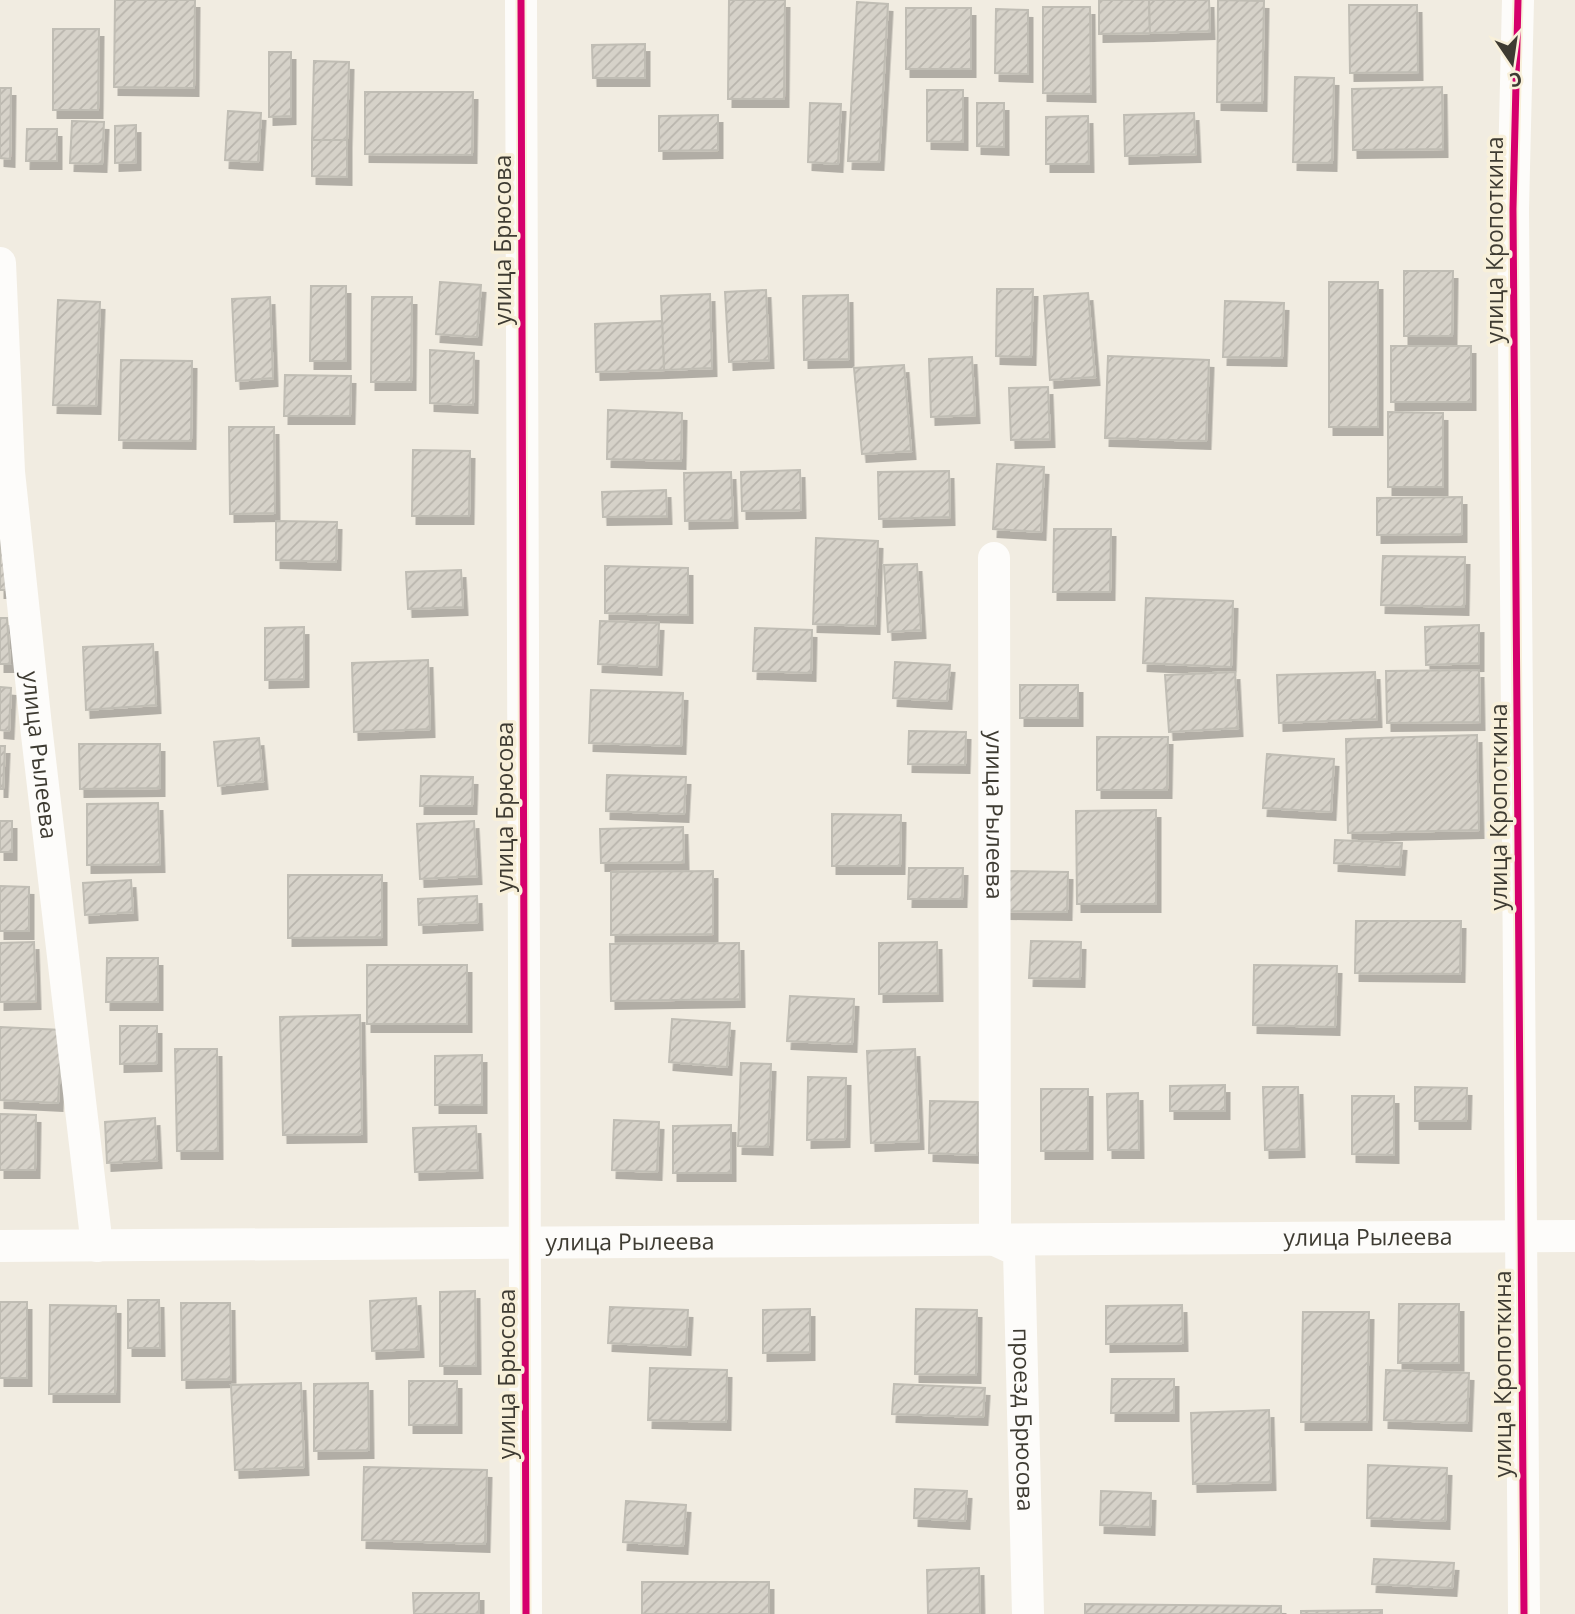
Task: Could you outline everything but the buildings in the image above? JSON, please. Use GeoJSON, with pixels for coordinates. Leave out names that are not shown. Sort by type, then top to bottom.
{"type":"FeatureCollection","features":[{"type":"Feature","properties":{"kind":"street","name":"улица Брюсова"},"geometry":{"type":"LineString","coordinates":[[521,0],[526,1614]]}},
{"type":"Feature","properties":{"kind":"street","name":"улица Кропоткина"},"geometry":{"type":"LineString","coordinates":[[1518,0],[1513,223],[1524,1614]]}},
{"type":"Feature","properties":{"kind":"street","name":"улица Рылеева"},"geometry":{"type":"LineString","coordinates":[[0,263],[9,472],[97,1246]]}},
{"type":"Feature","properties":{"kind":"street","name":"улица Рылеева"},"geometry":{"type":"LineString","coordinates":[[995,558],[995,1240]]}},
{"type":"Feature","properties":{"kind":"street","name":"улица Рылеева"},"geometry":{"type":"LineString","coordinates":[[0,1246],[1575,1236]]}},
{"type":"Feature","properties":{"kind":"street","name":"проезд Брюсова"},"geometry":{"type":"LineString","coordinates":[[995,1240],[1018,1251],[1028,1614]]}},
{"type":"Feature","properties":{"kind":"cycle path"},"geometry":{"type":"LineString","coordinates":[[521,0],[526,1614]]}},
{"type":"Feature","properties":{"kind":"cycle path"},"geometry":{"type":"LineString","coordinates":[[1518,0],[1513,209],[1524,1614]]}}]}
